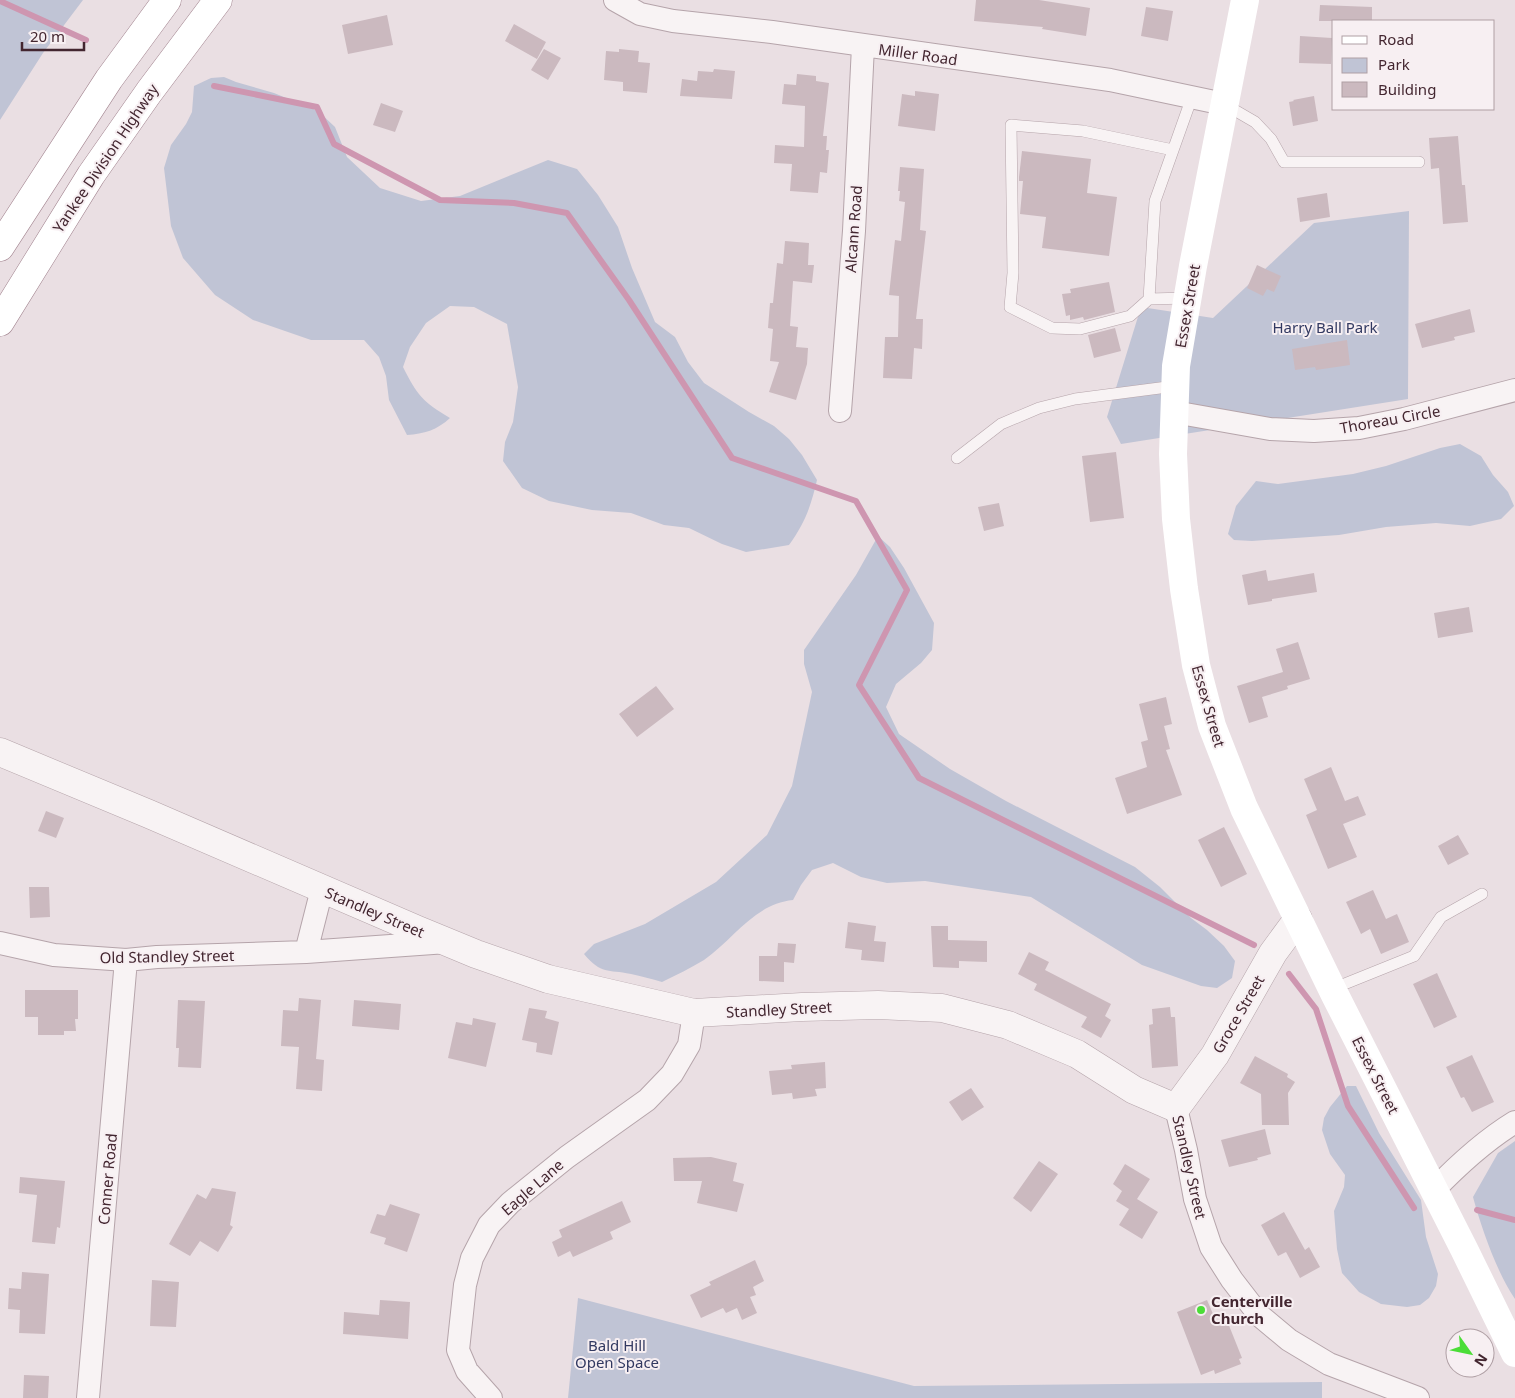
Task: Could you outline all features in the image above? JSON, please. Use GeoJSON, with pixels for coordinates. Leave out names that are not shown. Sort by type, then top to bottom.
{"type":"FeatureCollection","features":[{"type":"Feature","properties":{"kind":"main road"},"geometry":{"type":"LineString","coordinates":[[0,247],[109,80],[167,0]]}},
{"type":"Feature","properties":{"kind":"main road","name":"Yankee Division Highway"},"geometry":{"type":"LineString","coordinates":[[0,322],[91,176],[149,92],[218,0]]}},
{"type":"Feature","properties":{"kind":"main road","name":"Essex Street"},"geometry":{"type":"LineString","coordinates":[[1245,0],[1176,366],[1173,454],[1176,519],[1184,589],[1196,666],[1212,726],[1244,808],[1332,990],[1515,1353]]}},
{"type":"Feature","properties":{"kind":"street","name":"Miller Road"},"geometry":{"type":"LineString","coordinates":[[615,0],[640,14],[673,21],[772,32],[1110,80],[1224,104]]}},
{"type":"Feature","properties":{"kind":"street","name":"Alcann Road"},"geometry":{"type":"LineString","coordinates":[[840,411],[854,231],[863,46]]}},
{"type":"Feature","properties":{"kind":"street","name":"Thoreau Circle"},"geometry":{"type":"LineString","coordinates":[[1174,412],[1270,429],[1314,431],[1359,428],[1404,419],[1515,390]]}},
{"type":"Feature","properties":{"kind":"street","name":"Standley Street"},"geometry":{"type":"LineString","coordinates":[[0,752],[448,942],[548,979],[694,1013],[878,1005],[942,1008],[1008,1025],[1077,1054],[1134,1090],[1176,1108],[1196,1199],[1211,1247],[1232,1280],[1259,1315],[1289,1340],[1329,1364],[1418,1398]]}},
{"type":"Feature","properties":{"kind":"street"},"geometry":{"type":"LineString","coordinates":[[306,952],[322,889]]}},
{"type":"Feature","properties":{"kind":"street","name":"Groce Street"},"geometry":{"type":"LineString","coordinates":[[1176,1108],[1215,1055],[1273,953],[1298,919]]}},
{"type":"Feature","properties":{"kind":"street","name":"Old Standley Street"},"geometry":{"type":"LineString","coordinates":[[0,943],[54,955],[126,960],[157,957],[306,952],[448,942]]}},
{"type":"Feature","properties":{"kind":"street","name":"Conner Road"},"geometry":{"type":"LineString","coordinates":[[88,1398],[126,960]]}},
{"type":"Feature","properties":{"kind":"street","name":"Eagle Lane"},"geometry":{"type":"LineString","coordinates":[[491,1398],[467,1371],[458,1350],[465,1285],[472,1258],[489,1225],[510,1203],[567,1157],[647,1100],[672,1074],[689,1045],[694,1013]]}},
{"type":"Feature","properties":{"kind":"street"},"geometry":{"type":"LineString","coordinates":[[1434,1190],[1466,1157],[1515,1122]]}},
{"type":"Feature","properties":{"kind":"lane"},"geometry":{"type":"LineString","coordinates":[[1149,299],[1154,201],[1192,97]]}},
{"type":"Feature","properties":{"kind":"lane"},"geometry":{"type":"LineString","coordinates":[[1224,104],[1255,122],[1271,139],[1284,162],[1419,162]]}},
{"type":"Feature","properties":{"kind":"lane"},"geometry":{"type":"LineString","coordinates":[[1173,150],[1083,131],[1011,125],[1012,273],[1010,307],[1052,328],[1080,329],[1130,316],[1149,299],[1188,298]]}},
{"type":"Feature","properties":{"kind":"lane"},"geometry":{"type":"LineString","coordinates":[[957,458],[1000,424],[1039,408],[1075,399],[1175,386]]}},
{"type":"Feature","properties":{"kind":"lane"},"geometry":{"type":"LineString","coordinates":[[1332,990],[1414,956],[1441,917],[1482,894]]}},
{"type":"Feature","properties":{"kind":"green space"},"geometry":{"type":"Polygon","coordinates":[[[0,0],[83,0],[43,53],[0,120],[0,0]]]}},
{"type":"Feature","properties":{"kind":"green space"},"geometry":{"type":"Polygon","coordinates":[[[224,77],[274,93],[318,111],[335,127],[347,157],[380,188],[421,201],[460,196],[548,160],[577,169],[598,195],[618,227],[632,268],[655,322],[675,337],[688,362],[704,383],[774,426],[789,439],[802,455],[817,480],[807,514],[789,545],[746,552],[722,544],[689,528],[664,525],[631,513],[592,510],[549,501],[522,488],[503,461],[505,442],[513,422],[518,387],[507,324],[474,307],[450,306],[426,323],[410,347],[403,367],[408,377],[427,402],[450,418],[430,431],[407,435],[389,400],[386,376],[379,357],[364,340],[311,340],[253,320],[215,295],[183,258],[171,226],[164,168],[171,145],[192,112],[194,86],[211,78],[224,77]]]}},
{"type":"Feature","properties":{"kind":"green space","name":"Harry Ball Park"},"geometry":{"type":"Polygon","coordinates":[[[1409,211],[1408,399],[1121,444],[1107,417],[1141,307],[1213,318],[1314,223],[1409,211]]]}},
{"type":"Feature","properties":{"kind":"green space"},"geometry":{"type":"Polygon","coordinates":[[[1460,444],[1481,456],[1493,475],[1508,492],[1514,506],[1501,519],[1470,526],[1436,523],[1386,527],[1339,535],[1252,541],[1234,540],[1228,534],[1236,506],[1256,481],[1278,484],[1353,474],[1386,466],[1440,448],[1460,444]]]}},
{"type":"Feature","properties":{"kind":"green space"},"geometry":{"type":"Polygon","coordinates":[[[878,536],[890,547],[904,568],[934,623],[932,650],[921,663],[896,684],[886,707],[899,734],[950,769],[1006,801],[1135,867],[1160,887],[1191,918],[1224,946],[1235,961],[1232,978],[1217,988],[1201,986],[1142,965],[1031,897],[925,881],[887,883],[861,877],[833,863],[812,870],[793,900],[767,908],[745,924],[704,960],[662,982],[605,970],[590,961],[584,954],[594,944],[645,924],[716,882],[767,835],[792,786],[812,692],[804,664],[804,650],[856,575],[878,536]]]}},
{"type":"Feature","properties":{"kind":"green space"},"geometry":{"type":"Polygon","coordinates":[[[1347,1086],[1356,1086],[1379,1133],[1421,1200],[1426,1237],[1438,1274],[1436,1286],[1429,1298],[1420,1305],[1407,1307],[1381,1304],[1359,1292],[1342,1273],[1337,1249],[1334,1211],[1344,1187],[1345,1175],[1330,1154],[1322,1130],[1324,1118],[1330,1107],[1347,1086]]]}},
{"type":"Feature","properties":{"kind":"green space"},"geometry":{"type":"Polygon","coordinates":[[[1515,1141],[1515,1299],[1490,1250],[1473,1197],[1498,1153],[1515,1141]]]}},
{"type":"Feature","properties":{"kind":"green space","name":"Bald Hill Open Space"},"geometry":{"type":"Polygon","coordinates":[[[578,1298],[914,1386],[1322,1382],[1322,1398],[568,1398],[578,1298]]]}},
{"type":"Feature","properties":{"kind":"building"},"geometry":{"type":"Polygon","coordinates":[[[976,0],[1039,0],[1090,8],[1086,36],[1042,29],[1043,27],[974,21],[976,0]]]}},
{"type":"Feature","properties":{"kind":"building"},"geometry":{"type":"Polygon","coordinates":[[[1320,5],[1372,7],[1372,20],[1319,21],[1320,5]]]}},
{"type":"Feature","properties":{"kind":"building"},"geometry":{"type":"Polygon","coordinates":[[[1146,7],[1173,11],[1168,41],[1141,36],[1146,7]]]}},
{"type":"Feature","properties":{"kind":"building"},"geometry":{"type":"Polygon","coordinates":[[[387,15],[393,45],[348,54],[342,25],[387,15]]]}},
{"type":"Feature","properties":{"kind":"building"},"geometry":{"type":"Polygon","coordinates":[[[514,24],[546,42],[537,59],[505,41],[514,24]]]}},
{"type":"Feature","properties":{"kind":"building"},"geometry":{"type":"Polygon","coordinates":[[[1300,36],[1332,38],[1331,64],[1299,63],[1300,36]]]}},
{"type":"Feature","properties":{"kind":"building"},"geometry":{"type":"Polygon","coordinates":[[[544,49],[561,58],[548,80],[531,70],[544,49]]]}},
{"type":"Feature","properties":{"kind":"building"},"geometry":{"type":"Polygon","coordinates":[[[619,49],[639,51],[638,62],[650,63],[647,93],[623,91],[623,82],[604,80],[606,51],[619,52],[619,49]]]}},
{"type":"Feature","properties":{"kind":"building"},"geometry":{"type":"Polygon","coordinates":[[[714,69],[735,71],[732,99],[680,96],[682,79],[697,81],[698,71],[713,72],[714,69]]]}},
{"type":"Feature","properties":{"kind":"building"},"geometry":{"type":"Polygon","coordinates":[[[797,74],[816,76],[816,81],[829,83],[823,136],[827,136],[826,150],[829,150],[827,173],[820,172],[818,193],[790,191],[792,164],[774,163],[775,145],[804,147],[805,106],[782,104],[784,84],[796,85],[797,74]]]}},
{"type":"Feature","properties":{"kind":"building"},"geometry":{"type":"Polygon","coordinates":[[[915,91],[939,94],[935,131],[898,126],[902,94],[915,96],[915,91]]]}},
{"type":"Feature","properties":{"kind":"building"},"geometry":{"type":"Polygon","coordinates":[[[1314,96],[1318,121],[1293,126],[1289,102],[1314,96]]]}},
{"type":"Feature","properties":{"kind":"building"},"geometry":{"type":"Polygon","coordinates":[[[381,103],[403,111],[395,132],[373,125],[381,103]]]}},
{"type":"Feature","properties":{"kind":"building"},"geometry":{"type":"Polygon","coordinates":[[[1458,136],[1462,185],[1465,185],[1468,222],[1443,224],[1439,168],[1431,169],[1429,138],[1458,136]]]}},
{"type":"Feature","properties":{"kind":"building"},"geometry":{"type":"Polygon","coordinates":[[[1022,151],[1091,159],[1087,193],[1117,197],[1109,256],[1042,248],[1046,217],[1020,214],[1023,181],[1019,181],[1019,177],[1022,151]]]}},
{"type":"Feature","properties":{"kind":"building"},"geometry":{"type":"Polygon","coordinates":[[[900,167],[924,169],[920,230],[926,231],[916,319],[923,319],[922,349],[914,348],[912,379],[883,378],[885,337],[898,337],[899,296],[889,295],[895,240],[901,241],[905,202],[899,201],[900,167]]]}},
{"type":"Feature","properties":{"kind":"building"},"geometry":{"type":"Polygon","coordinates":[[[1327,193],[1330,217],[1300,222],[1297,198],[1327,193]]]}},
{"type":"Feature","properties":{"kind":"building"},"geometry":{"type":"Polygon","coordinates":[[[785,241],[809,243],[808,265],[814,265],[812,283],[793,281],[790,326],[798,327],[796,347],[808,348],[807,364],[796,400],[769,392],[779,362],[770,361],[773,329],[768,328],[770,303],[773,303],[777,263],[783,264],[785,241]]]}},
{"type":"Feature","properties":{"kind":"building"},"geometry":{"type":"Polygon","coordinates":[[[1257,265],[1281,276],[1274,292],[1267,289],[1263,296],[1247,288],[1257,265]]]}},
{"type":"Feature","properties":{"kind":"building"},"geometry":{"type":"Polygon","coordinates":[[[1109,282],[1115,312],[1084,320],[1083,317],[1070,320],[1070,315],[1066,316],[1062,294],[1071,293],[1070,289],[1109,282]]]}},
{"type":"Feature","properties":{"kind":"building"},"geometry":{"type":"Polygon","coordinates":[[[1470,309],[1475,332],[1454,337],[1455,340],[1422,348],[1415,324],[1470,309]]]}},
{"type":"Feature","properties":{"kind":"building"},"geometry":{"type":"Polygon","coordinates":[[[1115,328],[1121,351],[1094,358],[1088,335],[1115,328]]]}},
{"type":"Feature","properties":{"kind":"building"},"geometry":{"type":"Polygon","coordinates":[[[1347,340],[1350,365],[1316,370],[1315,367],[1295,370],[1292,349],[1347,340]]]}},
{"type":"Feature","properties":{"kind":"building"},"geometry":{"type":"Polygon","coordinates":[[[1116,452],[1124,518],[1090,522],[1082,456],[1116,452]]]}},
{"type":"Feature","properties":{"kind":"building"},"geometry":{"type":"Polygon","coordinates":[[[999,503],[1004,526],[984,531],[978,507],[999,503]]]}},
{"type":"Feature","properties":{"kind":"building"},"geometry":{"type":"Polygon","coordinates":[[[1266,570],[1268,581],[1314,573],[1317,592],[1248,605],[1242,575],[1266,570]]]}},
{"type":"Feature","properties":{"kind":"building"},"geometry":{"type":"Polygon","coordinates":[[[1469,607],[1473,632],[1438,638],[1434,613],[1469,607]]]}},
{"type":"Feature","properties":{"kind":"building"},"geometry":{"type":"Polygon","coordinates":[[[1298,642],[1310,679],[1287,686],[1288,689],[1262,697],[1268,717],[1249,723],[1237,686],[1283,672],[1276,649],[1298,642]]]}},
{"type":"Feature","properties":{"kind":"building"},"geometry":{"type":"Polygon","coordinates":[[[656,686],[674,709],[637,737],[619,714],[656,686]]]}},
{"type":"Feature","properties":{"kind":"building"},"geometry":{"type":"Polygon","coordinates":[[[1166,697],[1172,724],[1164,726],[1170,749],[1166,750],[1182,795],[1127,814],[1115,778],[1147,767],[1141,742],[1148,740],[1139,704],[1166,697]]]}},
{"type":"Feature","properties":{"kind":"building"},"geometry":{"type":"Polygon","coordinates":[[[1331,767],[1345,801],[1358,796],[1366,815],[1343,824],[1357,857],[1328,869],[1306,815],[1317,810],[1304,779],[1331,767]]]}},
{"type":"Feature","properties":{"kind":"building"},"geometry":{"type":"Polygon","coordinates":[[[46,811],[64,818],[56,838],[38,831],[46,811]]]}},
{"type":"Feature","properties":{"kind":"building"},"geometry":{"type":"Polygon","coordinates":[[[1224,827],[1247,874],[1221,887],[1198,840],[1224,827]]]}},
{"type":"Feature","properties":{"kind":"building"},"geometry":{"type":"Polygon","coordinates":[[[1458,835],[1469,854],[1448,865],[1438,846],[1458,835]]]}},
{"type":"Feature","properties":{"kind":"building"},"geometry":{"type":"Polygon","coordinates":[[[29,887],[49,887],[50,917],[30,918],[29,887]]]}},
{"type":"Feature","properties":{"kind":"building"},"geometry":{"type":"Polygon","coordinates":[[[1373,890],[1386,919],[1397,914],[1409,942],[1381,954],[1370,929],[1361,934],[1346,902],[1373,890]]]}},
{"type":"Feature","properties":{"kind":"building"},"geometry":{"type":"Polygon","coordinates":[[[848,922],[876,926],[874,941],[886,942],[884,962],[861,960],[862,950],[845,948],[848,922]]]}},
{"type":"Feature","properties":{"kind":"building"},"geometry":{"type":"Polygon","coordinates":[[[931,926],[948,926],[948,940],[987,941],[987,962],[959,961],[959,968],[933,967],[931,926]]]}},
{"type":"Feature","properties":{"kind":"building"},"geometry":{"type":"Polygon","coordinates":[[[778,943],[796,944],[794,963],[784,962],[784,982],[759,981],[759,956],[777,956],[778,943]]]}},
{"type":"Feature","properties":{"kind":"building"},"geometry":{"type":"Polygon","coordinates":[[[1029,952],[1049,962],[1045,970],[1111,1004],[1105,1016],[1111,1020],[1101,1038],[1081,1027],[1087,1017],[1034,990],[1037,984],[1018,974],[1029,952]]]}},
{"type":"Feature","properties":{"kind":"building"},"geometry":{"type":"Polygon","coordinates":[[[1437,973],[1457,1017],[1434,1028],[1413,984],[1437,973]]]}},
{"type":"Feature","properties":{"kind":"building"},"geometry":{"type":"Polygon","coordinates":[[[25,990],[78,990],[78,1019],[75,1019],[76,1031],[64,1031],[64,1035],[38,1035],[38,1017],[25,1017],[25,990]]]}},
{"type":"Feature","properties":{"kind":"building"},"geometry":{"type":"Polygon","coordinates":[[[299,998],[321,1000],[316,1059],[324,1060],[322,1091],[296,1089],[299,1047],[281,1046],[283,1010],[298,1011],[299,998]]]}},
{"type":"Feature","properties":{"kind":"building"},"geometry":{"type":"Polygon","coordinates":[[[178,1000],[205,1001],[201,1068],[178,1067],[179,1048],[176,1048],[178,1000]]]}},
{"type":"Feature","properties":{"kind":"building"},"geometry":{"type":"Polygon","coordinates":[[[354,1000],[401,1004],[399,1030],[352,1026],[354,1000]]]}},
{"type":"Feature","properties":{"kind":"building"},"geometry":{"type":"Polygon","coordinates":[[[1170,1007],[1171,1017],[1175,1017],[1178,1066],[1152,1068],[1149,1025],[1153,1024],[1152,1009],[1170,1007]]]}},
{"type":"Feature","properties":{"kind":"building"},"geometry":{"type":"Polygon","coordinates":[[[529,1008],[547,1011],[545,1018],[559,1022],[552,1055],[536,1052],[537,1043],[522,1040],[529,1008]]]}},
{"type":"Feature","properties":{"kind":"building"},"geometry":{"type":"Polygon","coordinates":[[[473,1018],[496,1023],[486,1067],[448,1058],[456,1022],[472,1025],[473,1018]]]}},
{"type":"Feature","properties":{"kind":"building"},"geometry":{"type":"Polygon","coordinates":[[[1472,1055],[1494,1102],[1472,1112],[1464,1097],[1461,1098],[1446,1067],[1472,1055]]]}},
{"type":"Feature","properties":{"kind":"building"},"geometry":{"type":"Polygon","coordinates":[[[1255,1056],[1288,1074],[1287,1077],[1295,1082],[1288,1093],[1289,1125],[1262,1125],[1261,1094],[1240,1083],[1255,1056]]]}},
{"type":"Feature","properties":{"kind":"building"},"geometry":{"type":"Polygon","coordinates":[[[825,1062],[826,1088],[815,1089],[817,1096],[793,1099],[792,1093],[772,1095],[769,1071],[792,1069],[791,1065],[825,1062]]]}},
{"type":"Feature","properties":{"kind":"building"},"geometry":{"type":"Polygon","coordinates":[[[971,1088],[984,1107],[962,1121],[949,1102],[971,1088]]]}},
{"type":"Feature","properties":{"kind":"building"},"geometry":{"type":"Polygon","coordinates":[[[1265,1129],[1271,1154],[1257,1158],[1258,1160],[1229,1167],[1221,1140],[1265,1129]]]}},
{"type":"Feature","properties":{"kind":"building"},"geometry":{"type":"Polygon","coordinates":[[[711,1157],[737,1163],[733,1181],[744,1184],[737,1212],[697,1203],[702,1181],[674,1181],[673,1158],[711,1157]]]}},
{"type":"Feature","properties":{"kind":"building"},"geometry":{"type":"Polygon","coordinates":[[[1039,1161],[1058,1174],[1031,1212],[1013,1198],[1039,1161]]]}},
{"type":"Feature","properties":{"kind":"building"},"geometry":{"type":"Polygon","coordinates":[[[1125,1164],[1150,1179],[1137,1199],[1158,1212],[1142,1239],[1119,1225],[1129,1209],[1116,1201],[1122,1191],[1113,1184],[1125,1164]]]}},
{"type":"Feature","properties":{"kind":"building"},"geometry":{"type":"Polygon","coordinates":[[[20,1177],[65,1181],[60,1228],[57,1227],[55,1244],[32,1242],[37,1195],[19,1193],[20,1177]]]}},
{"type":"Feature","properties":{"kind":"building"},"geometry":{"type":"Polygon","coordinates":[[[212,1188],[236,1192],[230,1225],[233,1227],[218,1252],[200,1241],[190,1256],[169,1244],[197,1194],[206,1199],[212,1188]]]}},
{"type":"Feature","properties":{"kind":"building"},"geometry":{"type":"Polygon","coordinates":[[[622,1201],[631,1222],[610,1232],[613,1239],[573,1257],[570,1251],[558,1257],[552,1242],[562,1237],[559,1230],[622,1201]]]}},
{"type":"Feature","properties":{"kind":"building"},"geometry":{"type":"Polygon","coordinates":[[[390,1204],[420,1214],[407,1252],[384,1244],[386,1238],[370,1233],[377,1214],[385,1216],[390,1204]]]}},
{"type":"Feature","properties":{"kind":"building"},"geometry":{"type":"Polygon","coordinates":[[[1284,1212],[1305,1250],[1309,1247],[1320,1267],[1300,1278],[1286,1252],[1278,1256],[1261,1225],[1284,1212]]]}},
{"type":"Feature","properties":{"kind":"building"},"geometry":{"type":"Polygon","coordinates":[[[755,1260],[764,1281],[753,1287],[756,1295],[750,1297],[757,1313],[742,1320],[737,1308],[726,1313],[723,1308],[701,1318],[690,1295],[711,1285],[709,1282],[755,1260]]]}},
{"type":"Feature","properties":{"kind":"building"},"geometry":{"type":"Polygon","coordinates":[[[22,1272],[49,1274],[45,1334],[19,1333],[20,1310],[8,1309],[9,1288],[21,1289],[22,1272]]]}},
{"type":"Feature","properties":{"kind":"building"},"geometry":{"type":"Polygon","coordinates":[[[152,1280],[179,1282],[176,1327],[150,1326],[152,1280]]]}},
{"type":"Feature","properties":{"kind":"building"},"geometry":{"type":"Polygon","coordinates":[[[380,1300],[410,1302],[408,1339],[343,1334],[344,1312],[379,1315],[380,1300]]]}},
{"type":"Feature","properties":{"kind":"building"},"geometry":{"type":"Polygon","coordinates":[[[1207,1300],[1216,1321],[1222,1319],[1224,1324],[1228,1323],[1242,1358],[1239,1359],[1241,1364],[1215,1374],[1214,1370],[1201,1375],[1177,1312],[1207,1300]]]}},
{"type":"Feature","properties":{"kind":"building"},"geometry":{"type":"Polygon","coordinates":[[[24,1375],[49,1376],[48,1398],[23,1398],[24,1375]]]}},
{"type":"Feature","properties":{"kind":"waterway"},"geometry":{"type":"LineString","coordinates":[[0,1],[86,40]]}},
{"type":"Feature","properties":{"kind":"waterway"},"geometry":{"type":"LineString","coordinates":[[214,86],[317,107],[334,144],[440,200],[514,203],[567,213],[629,300],[732,458],[856,501],[907,590],[859,685],[919,778],[1254,945]]}},
{"type":"Feature","properties":{"kind":"waterway"},"geometry":{"type":"LineString","coordinates":[[1289,974],[1316,1009],[1348,1106],[1414,1208]]}},
{"type":"Feature","properties":{"kind":"waterway"},"geometry":{"type":"LineString","coordinates":[[1477,1210],[1515,1220]]}},
{"type":"Feature","properties":{"kind":"place","name":"Centerville Church"},"geometry":{"type":"Point","coordinates":[1201,1310]}}]}
